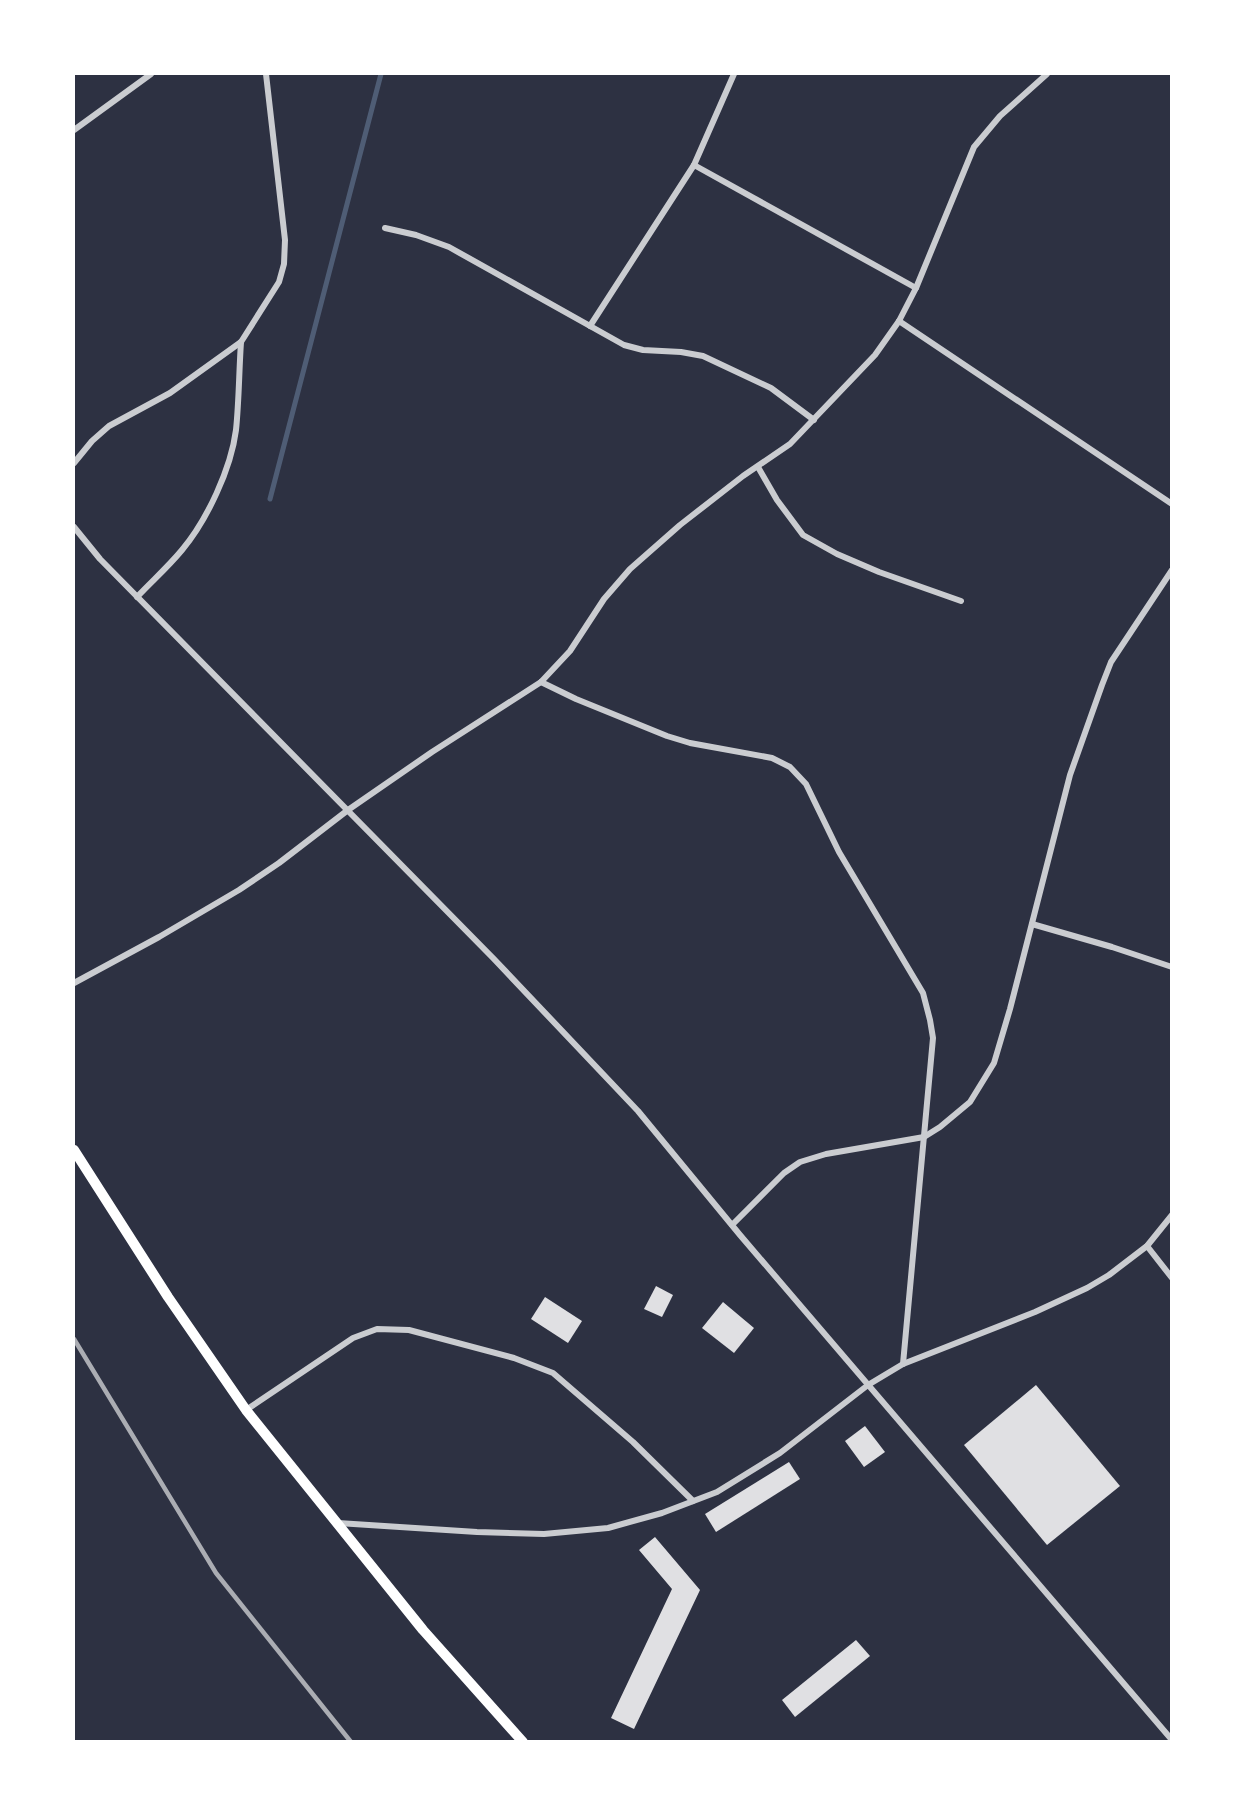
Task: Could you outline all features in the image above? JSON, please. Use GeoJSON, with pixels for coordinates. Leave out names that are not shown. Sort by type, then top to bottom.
{"type":"FeatureCollection","features":[{"type":"Feature","properties":{"kind":"main road"},"geometry":{"type":"LineString","coordinates":[[74,1150],[168,1298],[246,1410],[423,1630],[523,1742]]}},
{"type":"Feature","properties":{"kind":"street"},"geometry":{"type":"LineString","coordinates":[[74,129],[151,74]]}},
{"type":"Feature","properties":{"kind":"street"},"geometry":{"type":"LineString","coordinates":[[74,463],[92,441],[109,426],[170,393],[241,342],[279,282],[284,264],[285,240],[266,74]]}},
{"type":"Feature","properties":{"kind":"street"},"geometry":{"type":"LineString","coordinates":[[590,326],[694,165],[734,74]]}},
{"type":"Feature","properties":{"kind":"street"},"geometry":{"type":"LineString","coordinates":[[74,983],[240,890],[279,864],[348,810],[432,752],[541,682],[570,651],[604,599],[630,569],[680,525],[743,476],[790,444],[875,355],[899,321],[916,288],[974,147],[1000,116],[1047,74]]}},
{"type":"Feature","properties":{"kind":"street"},"geometry":{"type":"LineString","coordinates":[[694,165],[916,288]]}},
{"type":"Feature","properties":{"kind":"street"},"geometry":{"type":"LineString","coordinates":[[385,228],[416,235],[449,247],[624,345],[643,350],[703,356],[771,388],[814,420]]}},
{"type":"Feature","properties":{"kind":"street"},"geometry":{"type":"LineString","coordinates":[[899,321],[1172,504]]}},
{"type":"Feature","properties":{"kind":"street"},"geometry":{"type":"LineString","coordinates":[[137,597],[182,551],[202,524],[229,460],[236,432],[241,342]]}},
{"type":"Feature","properties":{"kind":"street"},"geometry":{"type":"LineString","coordinates":[[758,467],[777,500],[803,535],[837,554],[879,572],[961,601]]}},
{"type":"Feature","properties":{"kind":"street"},"geometry":{"type":"LineString","coordinates":[[74,527],[100,559],[493,958],[638,1111],[732,1226],[1172,1740]]}},
{"type":"Feature","properties":{"kind":"street"},"geometry":{"type":"LineString","coordinates":[[732,1226],[784,1173],[800,1162],[826,1154],[924,1137],[970,1102],[994,1063],[1070,775],[1108,670],[1172,570]]}},
{"type":"Feature","properties":{"kind":"street"},"geometry":{"type":"LineString","coordinates":[[541,682],[576,699],[678,740],[772,758],[790,767],[806,784],[839,852],[923,993],[933,1038],[903,1364]]}},
{"type":"Feature","properties":{"kind":"street"},"geometry":{"type":"LineString","coordinates":[[1032,924],[1172,967]]}},
{"type":"Feature","properties":{"kind":"street"},"geometry":{"type":"LineString","coordinates":[[338,1523],[544,1534],[608,1528],[662,1514],[717,1492],[780,1453],[868,1385],[903,1364],[1035,1312],[1087,1288],[1109,1275],[1147,1246],[1172,1215]]}},
{"type":"Feature","properties":{"kind":"street"},"geometry":{"type":"LineString","coordinates":[[1147,1246],[1172,1278]]}},
{"type":"Feature","properties":{"kind":"street"},"geometry":{"type":"LineString","coordinates":[[246,1410],[353,1338],[377,1329],[409,1330],[514,1358],[553,1373],[633,1442],[693,1501]]}},
{"type":"Feature","properties":{"kind":"building"},"geometry":{"type":"Polygon","coordinates":[[[656,1286],[673,1295],[662,1317],[644,1309],[656,1286]]]}},
{"type":"Feature","properties":{"kind":"building"},"geometry":{"type":"Polygon","coordinates":[[[545,1297],[582,1321],[568,1343],[531,1319],[545,1297]]]}},
{"type":"Feature","properties":{"kind":"building"},"geometry":{"type":"Polygon","coordinates":[[[723,1302],[754,1328],[734,1353],[702,1328],[723,1302]]]}},
{"type":"Feature","properties":{"kind":"building"},"geometry":{"type":"Polygon","coordinates":[[[1036,1385],[1120,1486],[1047,1545],[964,1445],[1036,1385]]]}},
{"type":"Feature","properties":{"kind":"building"},"geometry":{"type":"Polygon","coordinates":[[[865,1426],[885,1452],[864,1467],[845,1441],[865,1426]]]}},
{"type":"Feature","properties":{"kind":"building"},"geometry":{"type":"Polygon","coordinates":[[[789,1462],[800,1479],[716,1532],[705,1514],[789,1462]]]}},
{"type":"Feature","properties":{"kind":"building"},"geometry":{"type":"Polygon","coordinates":[[[655,1537],[700,1590],[634,1729],[611,1718],[672,1589],[639,1550],[655,1537]]]}},
{"type":"Feature","properties":{"kind":"building"},"geometry":{"type":"Polygon","coordinates":[[[856,1640],[870,1656],[795,1717],[782,1700],[856,1640]]]}},
{"type":"Feature","properties":{"kind":"waterway"},"geometry":{"type":"LineString","coordinates":[[270,499],[381,74]]}},
{"type":"Feature","properties":{"kind":"railway"},"geometry":{"type":"LineString","coordinates":[[74,1339],[216,1573],[351,1742]]}}]}
